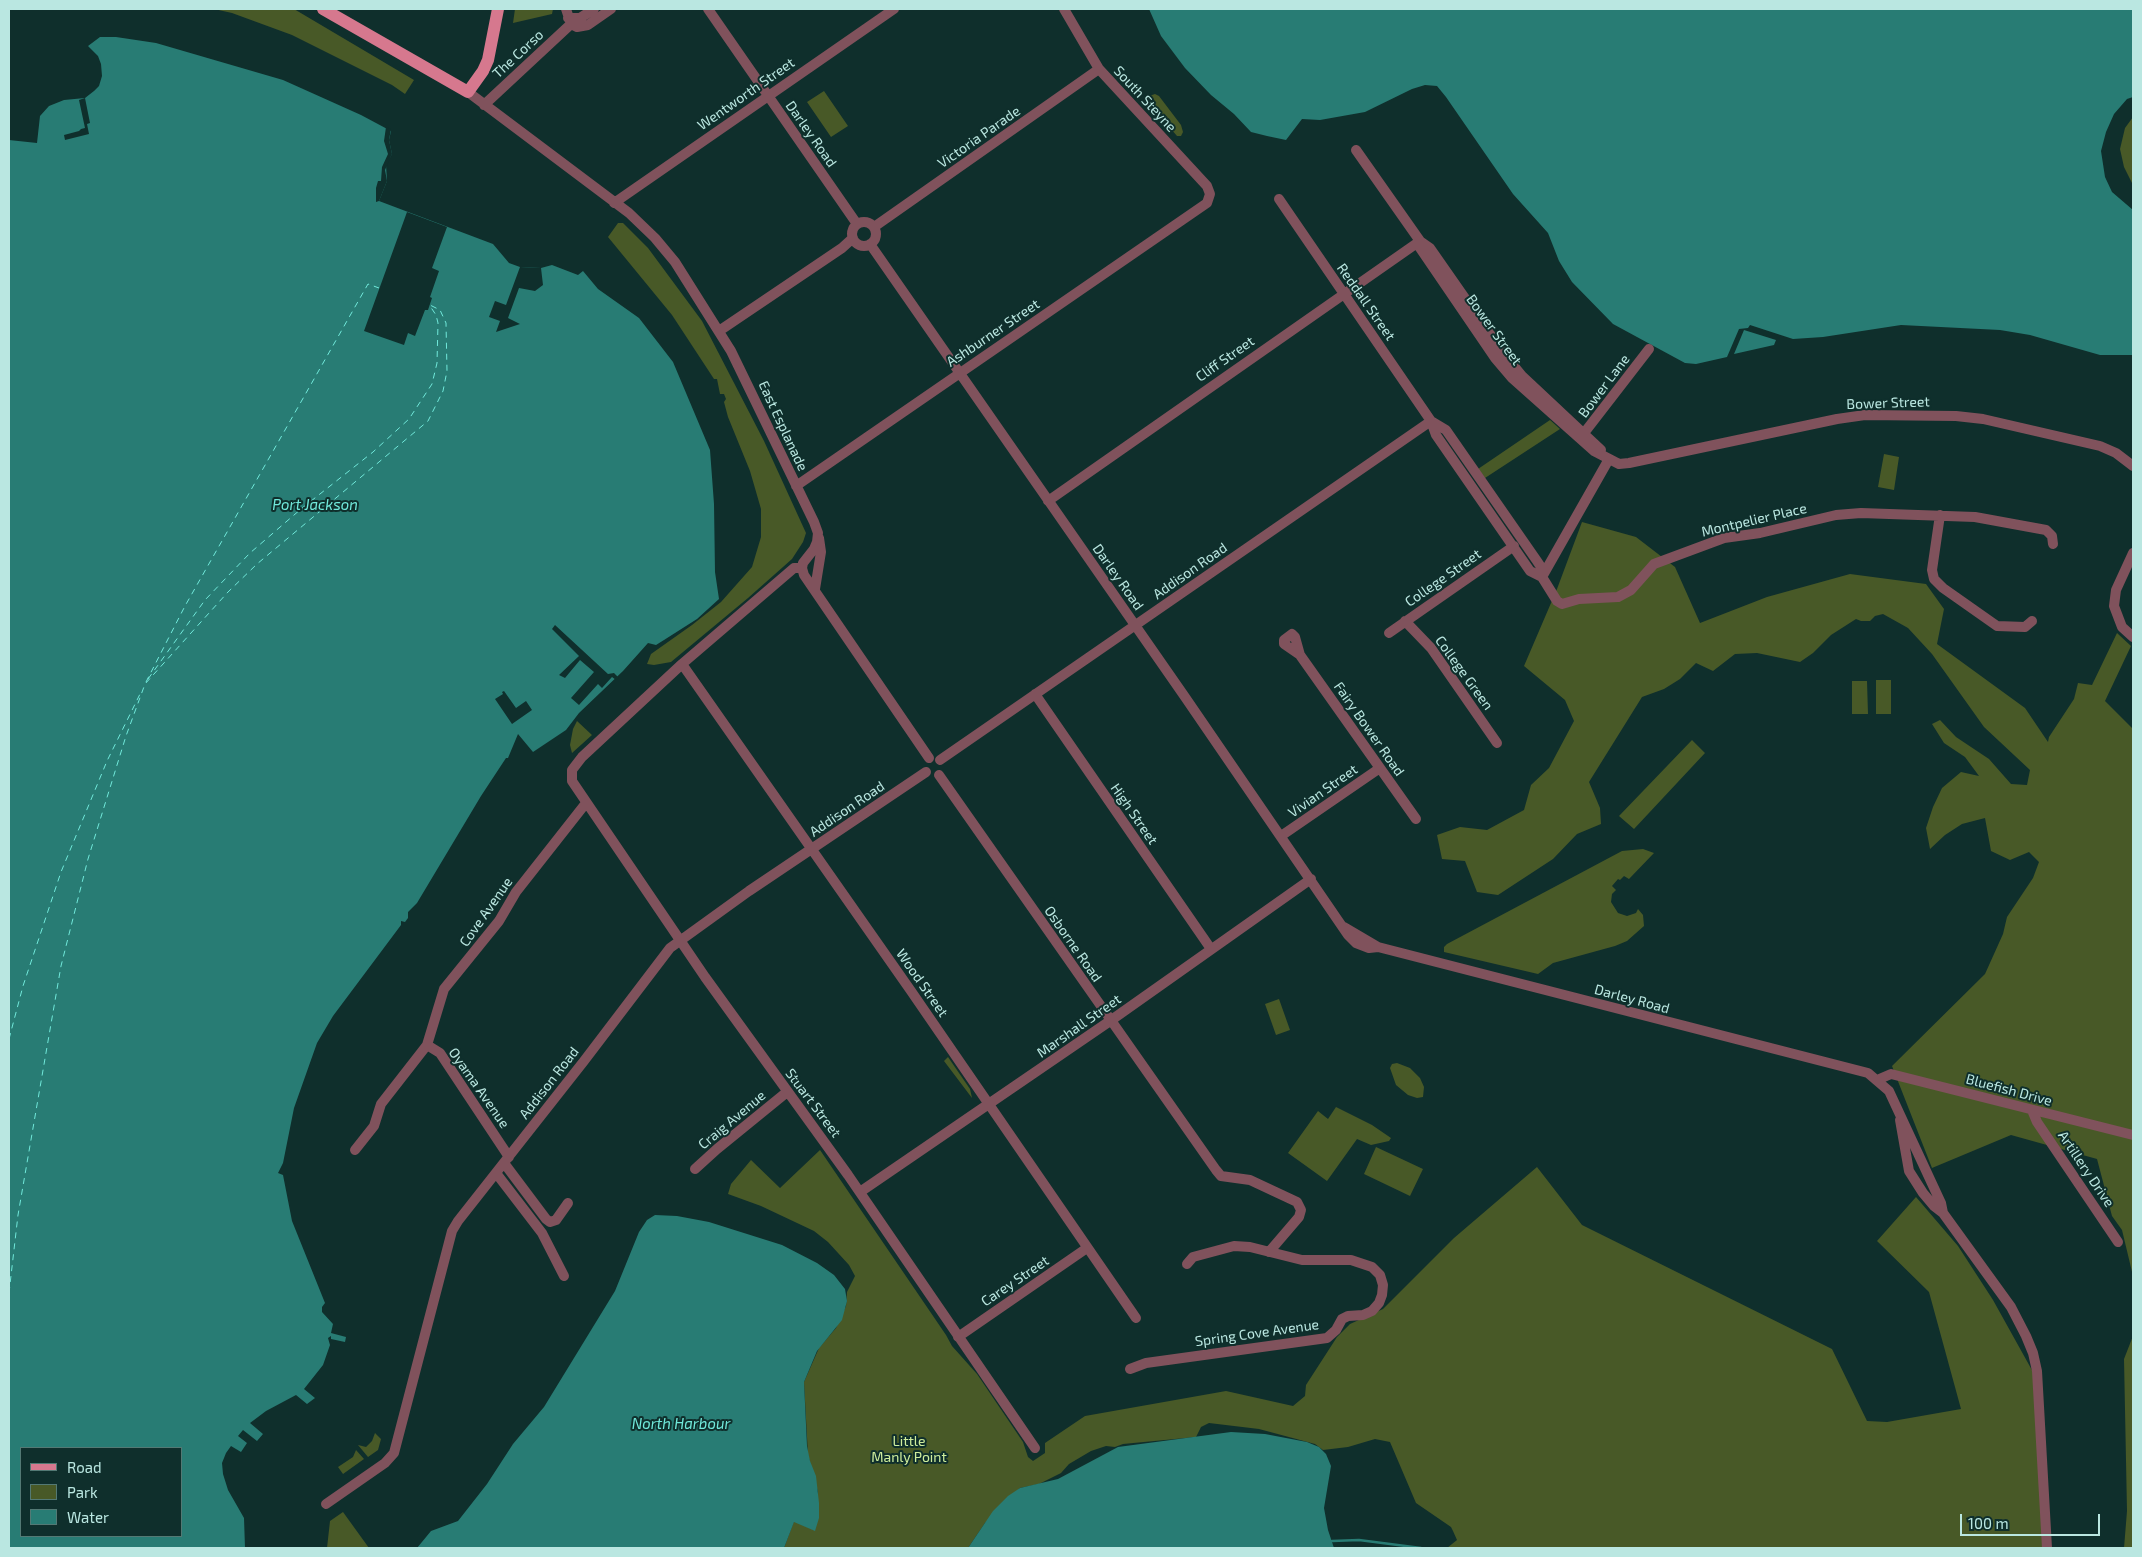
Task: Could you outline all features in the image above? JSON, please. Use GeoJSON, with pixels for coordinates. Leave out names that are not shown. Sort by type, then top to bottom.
{"type":"FeatureCollection","features":[{"type":"Feature","properties":{"kind":"main road"},"geometry":{"type":"LineString","coordinates":[[329,10],[468,92],[483,71],[488,60],[498,9]]}},
{"type":"Feature","properties":{"kind":"street","name":"The Corso"},"geometry":{"type":"LineString","coordinates":[[484,105],[568,17],[580,18],[594,9]]}},
{"type":"Feature","properties":{"kind":"street"},"geometry":{"type":"LineString","coordinates":[[568,17],[577,27],[588,25],[611,9]]}},
{"type":"Feature","properties":{"kind":"street","name":"Darley Road"},"geometry":{"type":"LineString","coordinates":[[708,9],[857,224]]}},
{"type":"Feature","properties":{"kind":"street","name":"Wentworth Street"},"geometry":{"type":"LineString","coordinates":[[614,203],[894,9]]}},
{"type":"Feature","properties":{"kind":"street","name":"South Steyne"},"geometry":{"type":"LineString","coordinates":[[1064,9],[1099,69],[1206,186],[1210,194],[1206,203]]}},
{"type":"Feature","properties":{"kind":"street","name":"Victoria Parade"},"geometry":{"type":"LineString","coordinates":[[874,227],[1099,69]]}},
{"type":"Feature","properties":{"kind":"street","name":"East Esplanade"},"geometry":{"type":"LineString","coordinates":[[468,92],[642,225],[675,262],[719,331],[747,381],[818,533]]}},
{"type":"Feature","properties":{"kind":"street","name":"Bower Street"},"geometry":{"type":"LineString","coordinates":[[1356,150],[1420,241],[1430,248],[1516,368],[1582,436],[1609,459],[1619,464],[1629,464],[1837,419],[1865,415],[1983,419],[2100,446],[2116,453],[2133,466]]}},
{"type":"Feature","properties":{"kind":"street","name":"Reddall Street"},"geometry":{"type":"LineString","coordinates":[[1279,199],[1431,421],[1436,436],[1530,571],[1542,578],[1557,601],[1562,604]]}},
{"type":"Feature","properties":{"kind":"street","name":"Ashburner Street"},"geometry":{"type":"LineString","coordinates":[[796,486],[1206,203]]}},
{"type":"Feature","properties":{"kind":"street"},"geometry":{"type":"LineString","coordinates":[[866,222],[874,227],[875,237],[870,244],[861,245],[853,238],[853,230],[857,224],[866,222]]}},
{"type":"Feature","properties":{"kind":"street"},"geometry":{"type":"LineString","coordinates":[[719,331],[834,254],[853,238]]}},
{"type":"Feature","properties":{"kind":"street","name":"Cliff Street"},"geometry":{"type":"LineString","coordinates":[[1048,501],[1342,293],[1420,241]]}},
{"type":"Feature","properties":{"kind":"street","name":"Darley Road"},"geometry":{"type":"LineString","coordinates":[[870,244],[1344,927],[1378,947],[1868,1073],[1877,1080]]}},
{"type":"Feature","properties":{"kind":"street","name":"Bower Lane"},"geometry":{"type":"LineString","coordinates":[[1582,436],[1649,348]]}},
{"type":"Feature","properties":{"kind":"street","name":"Reddall Street"},"geometry":{"type":"LineString","coordinates":[[1431,421],[1446,430],[1541,567],[1542,578]]}},
{"type":"Feature","properties":{"kind":"street","name":"Addison Road"},"geometry":{"type":"LineString","coordinates":[[940,760],[1431,421]]}},
{"type":"Feature","properties":{"kind":"street"},"geometry":{"type":"LineString","coordinates":[[1542,578],[1609,459]]}},
{"type":"Feature","properties":{"kind":"street","name":"Montpelier Place"},"geometry":{"type":"LineString","coordinates":[[1562,604],[1579,599],[1618,597],[1631,590],[1654,564],[1724,538],[1760,533],[1836,515],[1861,513],[1975,517],[2035,526],[2046,530],[2052,536],[2053,544]]}},
{"type":"Feature","properties":{"kind":"street"},"geometry":{"type":"LineString","coordinates":[[1940,515],[1932,570],[1934,579],[1943,588],[1997,626],[2026,627],[2032,621]]}},
{"type":"Feature","properties":{"kind":"street"},"geometry":{"type":"LineString","coordinates":[[818,533],[814,548],[803,563],[804,575],[929,758]]}},
{"type":"Feature","properties":{"kind":"street"},"geometry":{"type":"LineString","coordinates":[[815,589],[821,552],[818,533]]}},
{"type":"Feature","properties":{"kind":"street","name":"College Street"},"geometry":{"type":"LineString","coordinates":[[1390,633],[1514,546]]}},
{"type":"Feature","properties":{"kind":"street"},"geometry":{"type":"LineString","coordinates":[[2133,554],[2116,590],[2114,606],[2122,627],[2133,637]]}},
{"type":"Feature","properties":{"kind":"street"},"geometry":{"type":"LineString","coordinates":[[682,664],[794,568],[802,568]]}},
{"type":"Feature","properties":{"kind":"street","name":"College Green"},"geometry":{"type":"LineString","coordinates":[[1405,621],[1431,648],[1497,743]]}},
{"type":"Feature","properties":{"kind":"street","name":"Fairy Bower Road"},"geometry":{"type":"LineString","coordinates":[[1300,655],[1416,819]]}},
{"type":"Feature","properties":{"kind":"street","name":"Stuart Street"},"geometry":{"type":"LineString","coordinates":[[682,664],[582,758],[572,770],[571,775],[574,786],[680,941],[860,1192],[1035,1448]]}},
{"type":"Feature","properties":{"kind":"street","name":"Wood Street"},"geometry":{"type":"LineString","coordinates":[[682,664],[1136,1318]]}},
{"type":"Feature","properties":{"kind":"street","name":"High Street"},"geometry":{"type":"LineString","coordinates":[[1035,694],[1211,949]]}},
{"type":"Feature","properties":{"kind":"street"},"geometry":{"type":"LineString","coordinates":[[935,757],[940,760],[943,767],[939,775],[934,776],[926,772],[924,764],[929,758],[935,757]]}},
{"type":"Feature","properties":{"kind":"street","name":"Vivian Street"},"geometry":{"type":"LineString","coordinates":[[1281,836],[1380,768]]}},
{"type":"Feature","properties":{"kind":"street","name":"Addison Road"},"geometry":{"type":"LineString","coordinates":[[326,1504],[385,1463],[394,1453],[452,1232],[458,1221],[670,948],[749,891],[926,772]]}},
{"type":"Feature","properties":{"kind":"street","name":"Osborne Road"},"geometry":{"type":"LineString","coordinates":[[939,775],[1110,1021],[1221,1176],[1250,1180],[1297,1202],[1301,1210],[1299,1217],[1269,1252]]}},
{"type":"Feature","properties":{"kind":"street","name":"Cove Avenue"},"geometry":{"type":"LineString","coordinates":[[427,1046],[444,989],[499,921],[516,892],[586,803]]}},
{"type":"Feature","properties":{"kind":"street","name":"Marshall Street"},"geometry":{"type":"LineString","coordinates":[[860,1192],[1110,1021],[1311,879]]}},
{"type":"Feature","properties":{"kind":"street","name":"Oyama Avenue"},"geometry":{"type":"LineString","coordinates":[[355,1150],[374,1126],[381,1104],[427,1046],[440,1053],[546,1218],[550,1222],[556,1220],[568,1204]]}},
{"type":"Feature","properties":{"kind":"street","name":"Bluefish Drive"},"geometry":{"type":"LineString","coordinates":[[1877,1080],[1891,1074],[2133,1135]]}},
{"type":"Feature","properties":{"kind":"street"},"geometry":{"type":"LineString","coordinates":[[1877,1080],[1889,1091],[1942,1203],[1943,1213]]}},
{"type":"Feature","properties":{"kind":"street","name":"Craig Avenue"},"geometry":{"type":"LineString","coordinates":[[695,1169],[716,1149],[787,1092]]}},
{"type":"Feature","properties":{"kind":"street","name":"Artillery Drive"},"geometry":{"type":"LineString","coordinates":[[2032,1110],[2038,1122],[2118,1242]]}},
{"type":"Feature","properties":{"kind":"street"},"geometry":{"type":"LineString","coordinates":[[1899,1115],[1909,1170],[1923,1193],[1943,1213],[2011,1307],[2033,1353],[2037,1371],[2047,1548]]}},
{"type":"Feature","properties":{"kind":"street"},"geometry":{"type":"LineString","coordinates":[[496,1173],[542,1233],[564,1276]]}},
{"type":"Feature","properties":{"kind":"street","name":"Spring Cove Avenue"},"geometry":{"type":"LineString","coordinates":[[1130,1368],[1146,1363],[1327,1338],[1336,1330],[1342,1319],[1348,1316],[1363,1315],[1372,1310],[1379,1303],[1383,1285],[1380,1275],[1363,1262],[1331,1258],[1302,1260],[1234,1246],[1193,1257],[1187,1264]]}},
{"type":"Feature","properties":{"kind":"street","name":"Carey Street"},"geometry":{"type":"LineString","coordinates":[[958,1337],[1087,1248]]}},
{"type":"Feature","properties":{"kind":"green space"},"geometry":{"type":"Polygon","coordinates":[[[214,9],[294,9],[414,80],[405,94],[392,85],[292,35],[232,13],[214,9]]]}},
{"type":"Feature","properties":{"kind":"green space"},"geometry":{"type":"Polygon","coordinates":[[[515,9],[553,9],[552,14],[513,23],[515,9]]]}},
{"type":"Feature","properties":{"kind":"green space"},"geometry":{"type":"Polygon","coordinates":[[[824,91],[848,126],[831,137],[807,102],[824,91]]]}},
{"type":"Feature","properties":{"kind":"green space"},"geometry":{"type":"Polygon","coordinates":[[[1155,94],[1159,96],[1181,125],[1183,132],[1181,136],[1177,136],[1148,102],[1149,96],[1155,94]]]}},
{"type":"Feature","properties":{"kind":"green space"},"geometry":{"type":"Polygon","coordinates":[[[2133,117],[2133,185],[2124,167],[2120,149],[2125,128],[2133,117]]]}},
{"type":"Feature","properties":{"kind":"green space"},"geometry":{"type":"Polygon","coordinates":[[[618,223],[623,223],[648,248],[702,321],[764,441],[806,533],[803,542],[792,559],[748,598],[671,662],[654,665],[647,664],[651,654],[721,602],[752,567],[761,537],[761,509],[750,471],[728,417],[724,402],[726,399],[724,394],[720,394],[717,379],[714,379],[672,315],[608,237],[618,223]]]}},
{"type":"Feature","properties":{"kind":"green space"},"geometry":{"type":"Polygon","coordinates":[[[1550,420],[1560,429],[1485,478],[1478,469],[1550,420]]]}},
{"type":"Feature","properties":{"kind":"green space"},"geometry":{"type":"Polygon","coordinates":[[[1884,454],[1899,457],[1894,490],[1878,487],[1884,454]]]}},
{"type":"Feature","properties":{"kind":"green space"},"geometry":{"type":"Polygon","coordinates":[[[1582,522],[1636,537],[1675,567],[1700,623],[1767,597],[1850,574],[1926,584],[1944,609],[1937,644],[2025,708],[2048,742],[2049,737],[2074,699],[2078,683],[2092,685],[2117,633],[2131,646],[2105,701],[2133,729],[2133,1276],[2122,1230],[2112,1216],[2097,1159],[2011,1135],[1932,1168],[1892,1066],[1985,974],[2003,934],[2007,917],[2033,878],[2039,862],[2029,852],[2010,860],[1991,851],[1985,818],[1962,824],[1945,835],[1930,849],[1926,828],[1942,788],[1961,772],[1979,776],[1965,757],[1944,743],[1932,724],[1940,720],[1956,737],[1989,759],[2011,784],[2027,785],[2030,770],[1984,727],[1932,654],[1908,628],[1883,614],[1875,616],[1870,621],[1856,619],[1831,635],[1813,653],[1800,662],[1757,653],[1735,654],[1713,671],[1696,663],[1680,679],[1664,689],[1642,697],[1589,782],[1600,808],[1601,824],[1577,834],[1553,859],[1498,895],[1477,892],[1465,861],[1442,859],[1437,835],[1460,827],[1487,830],[1524,810],[1531,785],[1549,768],[1574,721],[1565,700],[1524,666],[1557,589],[1582,522]]]}},
{"type":"Feature","properties":{"kind":"green space"},"geometry":{"type":"Polygon","coordinates":[[[1876,680],[1891,680],[1891,714],[1876,714],[1876,680]]]}},
{"type":"Feature","properties":{"kind":"green space"},"geometry":{"type":"Polygon","coordinates":[[[1852,681],[1867,681],[1868,714],[1852,714],[1852,681]]]}},
{"type":"Feature","properties":{"kind":"green space"},"geometry":{"type":"Polygon","coordinates":[[[577,721],[592,735],[572,753],[570,745],[573,729],[577,721]]]}},
{"type":"Feature","properties":{"kind":"green space"},"geometry":{"type":"Polygon","coordinates":[[[1692,740],[1705,753],[1634,829],[1619,816],[1692,740]]]}},
{"type":"Feature","properties":{"kind":"green space"},"geometry":{"type":"Polygon","coordinates":[[[1643,849],[1654,853],[1629,879],[1624,876],[1620,880],[1618,879],[1612,886],[1616,890],[1612,894],[1611,902],[1618,913],[1627,916],[1636,913],[1638,909],[1643,915],[1644,926],[1627,941],[1553,963],[1538,974],[1444,952],[1444,947],[1447,944],[1622,851],[1643,849]]]}},
{"type":"Feature","properties":{"kind":"green space"},"geometry":{"type":"Polygon","coordinates":[[[1279,999],[1290,1030],[1276,1035],[1265,1004],[1279,999]]]}},
{"type":"Feature","properties":{"kind":"green space"},"geometry":{"type":"Polygon","coordinates":[[[948,1057],[970,1089],[972,1098],[944,1061],[948,1057]]]}},
{"type":"Feature","properties":{"kind":"green space"},"geometry":{"type":"Polygon","coordinates":[[[1397,1063],[1410,1068],[1420,1078],[1424,1087],[1423,1097],[1417,1098],[1408,1095],[1396,1085],[1390,1068],[1392,1064],[1397,1063]]]}},
{"type":"Feature","properties":{"kind":"green space"},"geometry":{"type":"Polygon","coordinates":[[[1336,1107],[1372,1125],[1391,1138],[1389,1141],[1371,1145],[1357,1139],[1327,1181],[1288,1153],[1318,1111],[1328,1119],[1336,1107]]]}},
{"type":"Feature","properties":{"kind":"green space"},"geometry":{"type":"Polygon","coordinates":[[[1376,1147],[1423,1169],[1410,1196],[1364,1174],[1376,1147]]]}},
{"type":"Feature","properties":{"kind":"green space","name":"Little Manly Point"},"geometry":{"type":"Polygon","coordinates":[[[820,1150],[952,1346],[977,1374],[1023,1442],[1028,1457],[1033,1461],[1045,1453],[1045,1443],[1085,1416],[1226,1391],[1293,1406],[1305,1396],[1306,1385],[1337,1337],[1350,1324],[1383,1309],[1454,1238],[1537,1167],[1582,1225],[1832,1349],[1867,1421],[1887,1422],[1961,1409],[1929,1292],[1877,1241],[1916,1197],[1958,1246],[1993,1300],[2033,1372],[2043,1548],[1447,1548],[1457,1540],[1451,1527],[1416,1503],[1390,1442],[1375,1439],[1348,1447],[1323,1450],[1315,1444],[1259,1429],[1209,1423],[1201,1427],[1196,1437],[1123,1444],[1115,1447],[1106,1446],[1091,1451],[1069,1464],[1061,1473],[1039,1484],[1020,1488],[985,1523],[968,1548],[784,1548],[794,1521],[814,1530],[818,1492],[808,1455],[804,1382],[819,1348],[836,1328],[846,1306],[847,1292],[855,1276],[849,1265],[828,1242],[814,1231],[761,1206],[728,1194],[731,1184],[751,1160],[780,1188],[820,1150]]]}},
{"type":"Feature","properties":{"kind":"green space"},"geometry":{"type":"Polygon","coordinates":[[[2133,1336],[2133,1548],[2124,1548],[2127,1511],[2124,1359],[2133,1336]]]}},
{"type":"Feature","properties":{"kind":"green space"},"geometry":{"type":"Polygon","coordinates":[[[375,1433],[381,1439],[378,1450],[368,1457],[358,1445],[366,1447],[372,1441],[375,1433]]]}},
{"type":"Feature","properties":{"kind":"green space"},"geometry":{"type":"Polygon","coordinates":[[[356,1450],[364,1459],[343,1474],[338,1467],[353,1457],[356,1450]]]}},
{"type":"Feature","properties":{"kind":"green space"},"geometry":{"type":"Polygon","coordinates":[[[343,1512],[369,1548],[327,1548],[330,1521],[343,1512]]]}},
{"type":"Feature","properties":{"kind":"water"},"geometry":{"type":"Polygon","coordinates":[[[1149,9],[2133,9],[2133,97],[2127,99],[2114,114],[2106,132],[2101,151],[2105,177],[2112,192],[2133,210],[2133,355],[2100,355],[2030,335],[2000,330],[1901,325],[1823,337],[1793,339],[1750,325],[1748,328],[1739,329],[1727,357],[1696,364],[1685,363],[1613,324],[1572,282],[1559,261],[1548,233],[1513,194],[1437,86],[1425,85],[1412,89],[1365,112],[1320,120],[1302,119],[1286,140],[1251,132],[1185,68],[1161,36],[1149,9]]]}},
{"type":"Feature","properties":{"kind":"water","name":"Port Jackson"},"geometry":{"type":"Polygon","coordinates":[[[100,37],[116,37],[156,43],[283,80],[361,115],[391,131],[389,140],[392,154],[386,165],[387,181],[379,201],[493,244],[509,263],[520,267],[541,268],[552,265],[578,275],[583,271],[598,289],[639,318],[673,362],[710,450],[714,504],[715,572],[719,599],[697,619],[656,645],[648,643],[623,671],[579,713],[566,730],[533,752],[518,734],[508,758],[506,758],[481,796],[417,903],[408,912],[408,918],[405,922],[401,921],[401,925],[333,1016],[317,1043],[294,1108],[283,1163],[278,1173],[283,1175],[292,1221],[325,1303],[322,1307],[322,1312],[333,1324],[331,1333],[346,1337],[345,1342],[331,1339],[331,1336],[328,1338],[330,1345],[323,1365],[304,1389],[315,1398],[307,1404],[296,1395],[266,1411],[250,1423],[263,1434],[257,1441],[243,1430],[238,1436],[247,1443],[241,1452],[231,1446],[226,1453],[222,1463],[223,1474],[228,1490],[244,1518],[245,1548],[9,1548],[9,140],[37,143],[40,116],[49,106],[64,100],[85,98],[94,91],[99,86],[102,76],[98,56],[88,46],[100,37]]]}},
{"type":"Feature","properties":{"kind":"water"},"geometry":{"type":"Polygon","coordinates":[[[1744,330],[1776,340],[1774,345],[1734,354],[1744,330]]]}},
{"type":"Feature","properties":{"kind":"water","name":"North Harbour"},"geometry":{"type":"Polygon","coordinates":[[[655,1215],[677,1216],[709,1222],[782,1245],[817,1263],[834,1275],[845,1289],[847,1301],[842,1320],[817,1351],[804,1382],[807,1446],[816,1476],[819,1503],[819,1518],[815,1531],[794,1522],[784,1548],[417,1548],[431,1531],[458,1521],[487,1484],[513,1444],[544,1407],[615,1291],[639,1232],[647,1220],[655,1215]]]}},
{"type":"Feature","properties":{"kind":"water"},"geometry":{"type":"Polygon","coordinates":[[[1231,1432],[1265,1434],[1307,1442],[1319,1447],[1326,1454],[1331,1466],[1324,1508],[1334,1548],[968,1548],[993,1511],[1008,1496],[1020,1488],[1058,1479],[1118,1447],[1231,1432]]]}},
{"type":"Feature","properties":{"kind":"pier"},"geometry":{"type":"Polygon","coordinates":[[[85,98],[90,123],[87,124],[89,134],[65,140],[64,135],[85,128],[79,100],[85,98]]]}},
{"type":"Feature","properties":{"kind":"pier"},"geometry":{"type":"Polygon","coordinates":[[[386,127],[391,129],[389,140],[392,154],[385,170],[387,181],[379,201],[376,202],[376,188],[378,181],[381,181],[382,167],[388,154],[384,141],[386,127]]]}},
{"type":"Feature","properties":{"kind":"pier"},"geometry":{"type":"Polygon","coordinates":[[[407,212],[447,227],[432,268],[439,271],[430,297],[432,298],[428,310],[425,310],[415,336],[408,333],[404,345],[364,331],[407,212]]]}},
{"type":"Feature","properties":{"kind":"pier"},"geometry":{"type":"Polygon","coordinates":[[[520,267],[541,268],[543,285],[535,291],[519,288],[508,318],[520,324],[496,332],[500,321],[489,317],[495,301],[506,305],[520,267]]]}},
{"type":"Feature","properties":{"kind":"pier"},"geometry":{"type":"Polygon","coordinates":[[[555,625],[608,674],[614,673],[619,678],[616,680],[612,677],[602,688],[598,684],[579,705],[571,698],[594,672],[580,660],[565,678],[559,675],[579,656],[552,629],[555,625]]]}},
{"type":"Feature","properties":{"kind":"pier"},"geometry":{"type":"Polygon","coordinates":[[[504,691],[516,708],[526,701],[532,710],[512,724],[495,699],[503,694],[502,692],[504,691]]]}},
{"type":"Feature","properties":{"kind":"waterway"},"geometry":{"type":"LineString","coordinates":[[1332,1541],[1359,1540],[1421,1548]]}},
{"type":"Feature","properties":{"kind":"ferry route"},"geometry":{"type":"LineString","coordinates":[[146,682],[185,606],[368,284],[379,288]]}},
{"type":"Feature","properties":{"kind":"ferry route"},"geometry":{"type":"LineString","coordinates":[[9,1293],[18,1215],[61,966],[88,859],[126,736],[145,684],[228,592],[257,564],[428,421],[443,391],[447,371],[446,323],[440,310],[430,305]]}},
{"type":"Feature","properties":{"kind":"ferry route"},"geometry":{"type":"LineString","coordinates":[[148,679],[205,600],[250,553],[301,509],[373,452],[409,419],[432,384],[437,363],[438,323],[436,315],[430,306]]}},
{"type":"Feature","properties":{"kind":"ferry route"},"geometry":{"type":"LineString","coordinates":[[9,1039],[23,986],[61,872],[107,761],[141,692]]}}]}
